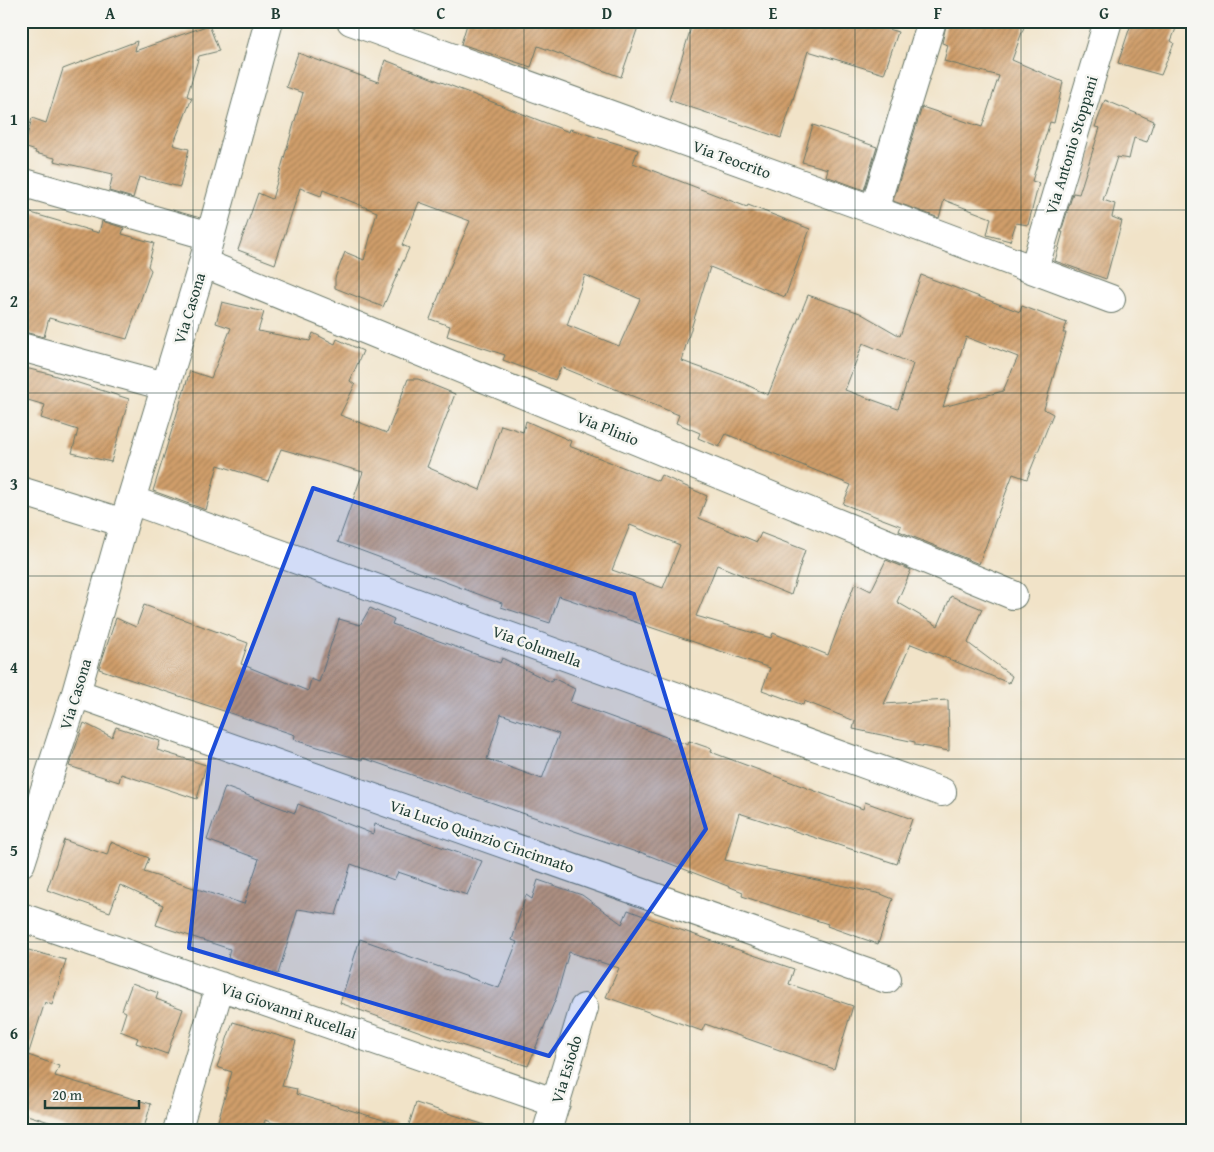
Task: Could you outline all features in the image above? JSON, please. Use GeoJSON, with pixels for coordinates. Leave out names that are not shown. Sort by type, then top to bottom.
{"type":"FeatureCollection","features":[{"type":"Feature","properties":{"kind":"street","name":"Via Casona"},"geometry":{"type":"LineString","coordinates":[[21,863],[76,693],[128,511],[203,262],[269,21]]}},
{"type":"Feature","properties":{"kind":"street","name":"Via Teocrito"},"geometry":{"type":"LineString","coordinates":[[351,21],[874,210],[1111,299]]}},
{"type":"Feature","properties":{"kind":"street"},"geometry":{"type":"LineString","coordinates":[[874,210],[932,21]]}},
{"type":"Feature","properties":{"kind":"street","name":"Via Antonio Stoppani"},"geometry":{"type":"LineString","coordinates":[[1034,270],[1108,21]]}},
{"type":"Feature","properties":{"kind":"street"},"geometry":{"type":"LineString","coordinates":[[21,182],[210,236]]}},
{"type":"Feature","properties":{"kind":"street","name":"Via Plinio"},"geometry":{"type":"LineString","coordinates":[[203,262],[1012,595]]}},
{"type":"Feature","properties":{"kind":"street"},"geometry":{"type":"LineString","coordinates":[[21,347],[165,386]]}},
{"type":"Feature","properties":{"kind":"street"},"geometry":{"type":"LineString","coordinates":[[21,490],[128,511]]}},
{"type":"Feature","properties":{"kind":"street","name":"Via Columella"},"geometry":{"type":"LineString","coordinates":[[128,511],[942,792]]}},
{"type":"Feature","properties":{"kind":"street","name":"Via Lucio Quinzio Cincinnato"},"geometry":{"type":"LineString","coordinates":[[76,693],[887,979]]}},
{"type":"Feature","properties":{"kind":"street","name":"Via Giovanni Rucellai"},"geometry":{"type":"LineString","coordinates":[[21,917],[220,986],[553,1123]]}},
{"type":"Feature","properties":{"kind":"street"},"geometry":{"type":"LineString","coordinates":[[177,1131],[220,986]]}},
{"type":"Feature","properties":{"kind":"street","name":"Via Esiodo"},"geometry":{"type":"LineString","coordinates":[[553,1123],[584,1008]]}},
{"type":"Feature","properties":{"kind":"highlighted area"},"geometry":{"type":"Polygon","coordinates":[[[313,488],[634,594],[706,829],[549,1056],[189,948],[210,757],[313,488]]]}},
{"type":"Feature","properties":{"kind":"building"},"geometry":{"type":"Polygon","coordinates":[[[468,21],[640,21],[621,77],[538,46],[531,67],[461,44],[468,21]]]}},
{"type":"Feature","properties":{"kind":"building"},"geometry":{"type":"Polygon","coordinates":[[[693,21],[719,21],[747,31],[748,21],[861,21],[898,32],[884,74],[808,51],[781,138],[669,100],[693,21]]]}},
{"type":"Feature","properties":{"kind":"building"},"geometry":{"type":"Polygon","coordinates":[[[947,21],[1026,21],[1012,60],[1063,82],[1054,123],[1050,122],[1032,181],[1039,183],[1028,225],[1016,223],[1010,241],[987,235],[991,218],[944,200],[939,218],[893,201],[922,107],[982,127],[999,76],[944,61],[948,45],[942,43],[947,21]]]}},
{"type":"Feature","properties":{"kind":"building"},"geometry":{"type":"Polygon","coordinates":[[[1132,21],[1179,21],[1171,41],[1174,43],[1161,75],[1118,63],[1132,21]]]}},
{"type":"Feature","properties":{"kind":"building"},"geometry":{"type":"Polygon","coordinates":[[[209,25],[219,51],[199,56],[187,96],[192,98],[173,145],[189,149],[180,187],[139,177],[133,198],[109,191],[113,174],[54,161],[55,158],[35,153],[36,151],[24,147],[32,118],[46,123],[63,69],[137,41],[135,51],[209,25]]]}},
{"type":"Feature","properties":{"kind":"building"},"geometry":{"type":"Polygon","coordinates":[[[298,53],[378,82],[385,60],[569,132],[570,129],[638,150],[633,163],[810,229],[785,297],[710,267],[683,355],[682,361],[741,382],[768,395],[808,295],[860,313],[900,336],[921,275],[1020,312],[1022,306],[1067,323],[1063,333],[1066,333],[1044,409],[1053,414],[1027,479],[1013,474],[979,564],[899,531],[901,526],[843,504],[851,485],[726,434],[719,447],[698,438],[700,433],[676,423],[679,415],[561,367],[555,380],[503,360],[505,355],[447,336],[450,326],[430,319],[470,221],[419,202],[402,245],[409,248],[383,307],[335,288],[335,278],[345,252],[364,260],[377,212],[323,190],[321,196],[300,188],[275,264],[238,250],[258,193],[272,199],[303,93],[286,87],[298,53]],[[585,275],[567,325],[619,346],[640,299],[585,275]],[[966,337],[943,407],[1003,391],[1018,357],[966,337]],[[863,343],[845,390],[898,409],[913,364],[863,343]]]}},
{"type":"Feature","properties":{"kind":"building"},"geometry":{"type":"Polygon","coordinates":[[[1105,100],[1154,121],[1147,142],[1134,138],[1129,159],[1117,157],[1103,200],[1115,204],[1112,217],[1122,221],[1106,279],[1055,261],[1063,232],[1061,232],[1073,193],[1079,194],[1100,128],[1095,127],[1105,100]]]}},
{"type":"Feature","properties":{"kind":"building"},"geometry":{"type":"Polygon","coordinates":[[[813,125],[877,147],[864,190],[826,176],[828,169],[802,162],[813,125]]]}},
{"type":"Feature","properties":{"kind":"building"},"geometry":{"type":"Polygon","coordinates":[[[21,210],[99,233],[102,221],[124,228],[122,234],[154,243],[148,266],[151,270],[127,339],[49,318],[44,337],[24,332],[27,315],[21,314],[21,210]]]}},
{"type":"Feature","properties":{"kind":"building"},"geometry":{"type":"Polygon","coordinates":[[[222,302],[264,312],[258,331],[310,341],[313,333],[335,344],[337,339],[363,351],[350,381],[355,385],[340,415],[387,433],[408,379],[418,379],[455,394],[427,467],[480,490],[501,425],[523,432],[526,421],[571,441],[569,446],[658,481],[661,475],[707,496],[699,518],[757,542],[761,533],[805,550],[791,595],[717,565],[696,616],[771,638],[773,633],[828,655],[855,583],[871,591],[886,560],[911,570],[897,602],[938,626],[951,596],[982,609],[968,643],[1012,676],[1009,683],[911,644],[884,704],[948,700],[949,751],[915,745],[915,742],[853,729],[855,721],[804,701],[803,705],[762,690],[770,668],[559,596],[550,623],[501,607],[502,603],[338,542],[363,472],[281,449],[268,481],[218,465],[206,510],[153,491],[190,371],[211,378],[231,328],[216,323],[222,302]],[[630,525],[612,570],[663,588],[680,545],[630,525]]]}},
{"type":"Feature","properties":{"kind":"building"},"geometry":{"type":"Polygon","coordinates":[[[21,367],[50,374],[129,399],[111,462],[72,453],[78,430],[41,418],[45,405],[21,398],[21,367]]]}},
{"type":"Feature","properties":{"kind":"building"},"geometry":{"type":"Polygon","coordinates":[[[144,605],[248,643],[241,664],[308,691],[311,679],[319,682],[339,619],[360,625],[370,608],[394,619],[392,624],[500,663],[502,658],[551,682],[553,678],[575,689],[570,702],[688,745],[689,741],[712,749],[711,752],[863,809],[865,802],[912,819],[897,864],[739,813],[725,860],[881,894],[893,899],[878,944],[827,926],[828,924],[742,896],[743,892],[640,852],[363,758],[362,760],[294,740],[295,735],[99,669],[116,618],[136,627],[144,605]],[[501,714],[487,759],[542,779],[559,734],[501,714]]]}},
{"type":"Feature","properties":{"kind":"building"},"geometry":{"type":"Polygon","coordinates":[[[84,723],[112,737],[116,727],[160,741],[157,750],[206,765],[197,799],[121,774],[119,782],[69,766],[84,723]]]}},
{"type":"Feature","properties":{"kind":"building"},"geometry":{"type":"Polygon","coordinates":[[[225,787],[295,813],[298,804],[373,834],[375,824],[482,861],[467,895],[398,872],[394,880],[351,864],[336,915],[298,909],[278,974],[228,958],[230,949],[156,925],[163,905],[120,885],[110,912],[47,890],[64,840],[107,855],[111,842],[149,858],[144,872],[244,904],[259,859],[207,840],[225,787]]]}},
{"type":"Feature","properties":{"kind":"building"},"geometry":{"type":"Polygon","coordinates":[[[538,880],[582,895],[622,924],[628,910],[794,969],[789,984],[853,1006],[834,1069],[705,1024],[702,1031],[606,997],[619,968],[569,952],[556,998],[528,1066],[432,1036],[340,1003],[360,939],[499,988],[517,942],[512,940],[526,895],[532,899],[538,880]]]}},
{"type":"Feature","properties":{"kind":"building"},"geometry":{"type":"Polygon","coordinates":[[[21,948],[66,960],[52,1005],[45,1002],[28,1055],[59,1066],[55,1076],[151,1104],[143,1131],[77,1131],[21,1113],[21,948]]]}},
{"type":"Feature","properties":{"kind":"building"},"geometry":{"type":"Polygon","coordinates":[[[132,983],[158,993],[156,999],[183,1009],[167,1054],[136,1043],[138,1038],[120,1031],[126,1012],[122,1010],[132,983]]]}},
{"type":"Feature","properties":{"kind":"building"},"geometry":{"type":"Polygon","coordinates":[[[233,1022],[296,1041],[282,1086],[297,1089],[296,1094],[397,1124],[396,1131],[294,1131],[265,1120],[262,1131],[215,1131],[232,1072],[217,1067],[233,1022]]]}},
{"type":"Feature","properties":{"kind":"building"},"geometry":{"type":"Polygon","coordinates":[[[416,1103],[485,1125],[485,1131],[407,1131],[416,1103]]]}}]}
